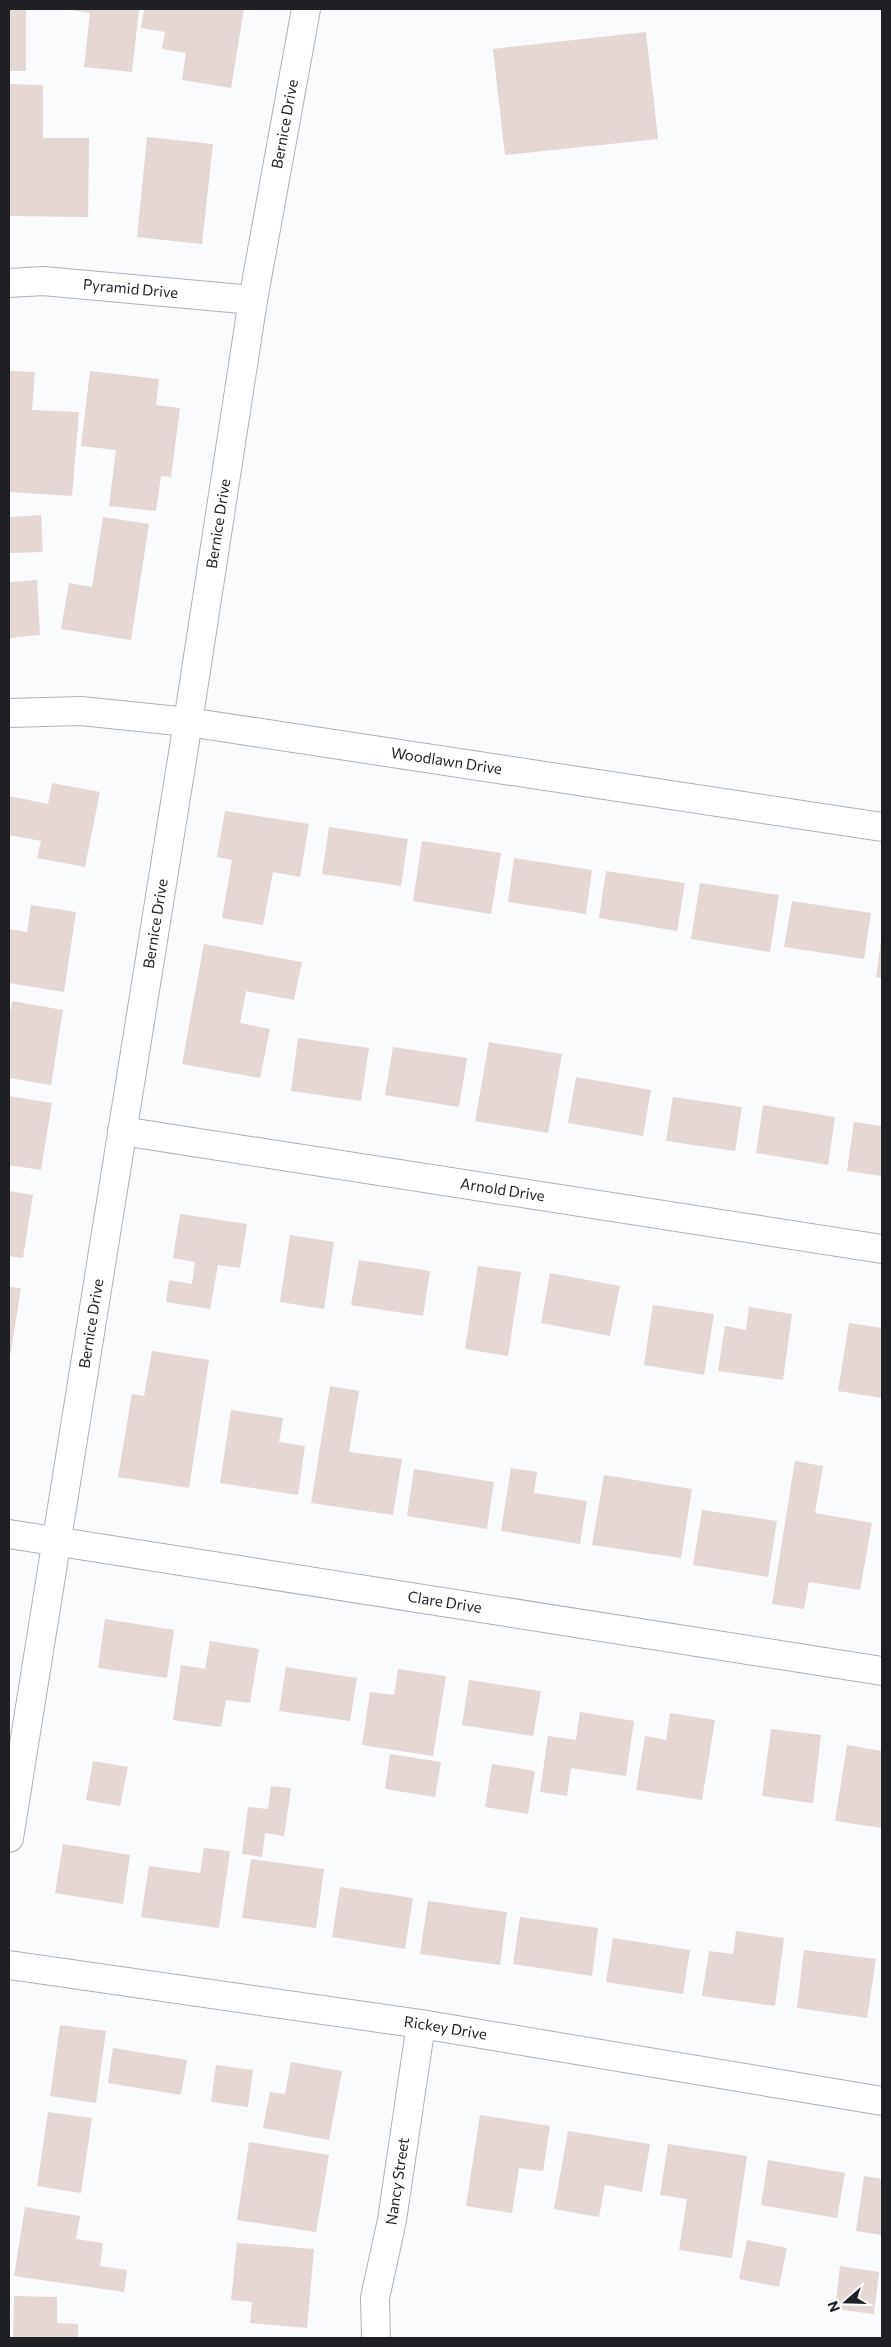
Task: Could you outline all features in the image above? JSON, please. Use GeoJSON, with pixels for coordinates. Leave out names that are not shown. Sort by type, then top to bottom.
{"type":"FeatureCollection","features":[{"type":"Feature","properties":{"kind":"street","name":"Bernice Drive"},"geometry":{"type":"LineString","coordinates":[[9,1838],[188,722],[253,300],[306,9]]}},
{"type":"Feature","properties":{"kind":"street","name":"Pyramid Drive"},"geometry":{"type":"LineString","coordinates":[[9,283],[42,281],[253,300]]}},
{"type":"Feature","properties":{"kind":"street","name":"Woodlawn Drive"},"geometry":{"type":"LineString","coordinates":[[9,713],[81,711],[188,722],[882,827]]}},
{"type":"Feature","properties":{"kind":"street","name":"Arnold Drive"},"geometry":{"type":"LineString","coordinates":[[122,1131],[882,1249]]}},
{"type":"Feature","properties":{"kind":"street","name":"Clare Drive"},"geometry":{"type":"LineString","coordinates":[[9,1534],[882,1672]]}},
{"type":"Feature","properties":{"kind":"street","name":"Rickey Drive"},"geometry":{"type":"LineString","coordinates":[[9,1965],[421,2024],[882,2102]]}},
{"type":"Feature","properties":{"kind":"street","name":"Nancy Street"},"geometry":{"type":"LineString","coordinates":[[376,2338],[375,2298],[392,2220],[421,2024]]}},
{"type":"Feature","properties":{"kind":"building"},"geometry":{"type":"Polygon","coordinates":[[[9,9],[26,9],[26,71],[9,71],[9,9]]]}},
{"type":"Feature","properties":{"kind":"building"},"geometry":{"type":"Polygon","coordinates":[[[66,9],[139,9],[132,72],[84,67],[90,13],[66,9]]]}},
{"type":"Feature","properties":{"kind":"building"},"geometry":{"type":"Polygon","coordinates":[[[144,9],[244,9],[231,88],[182,80],[186,53],[162,49],[165,32],[141,28],[144,9]]]}},
{"type":"Feature","properties":{"kind":"building"},"geometry":{"type":"Polygon","coordinates":[[[646,32],[658,139],[505,155],[493,49],[646,32]]]}},
{"type":"Feature","properties":{"kind":"building"},"geometry":{"type":"Polygon","coordinates":[[[9,84],[43,85],[43,138],[89,138],[88,217],[9,216],[9,84]]]}},
{"type":"Feature","properties":{"kind":"building"},"geometry":{"type":"Polygon","coordinates":[[[147,137],[213,144],[202,244],[137,237],[147,137]]]}},
{"type":"Feature","properties":{"kind":"building"},"geometry":{"type":"Polygon","coordinates":[[[9,371],[35,372],[32,410],[79,412],[72,496],[9,492],[9,371]]]}},
{"type":"Feature","properties":{"kind":"building"},"geometry":{"type":"Polygon","coordinates":[[[90,371],[159,379],[156,405],[180,408],[171,477],[161,476],[156,511],[109,506],[116,450],[81,446],[90,371]]]}},
{"type":"Feature","properties":{"kind":"building"},"geometry":{"type":"Polygon","coordinates":[[[41,515],[43,552],[9,553],[9,517],[41,515]]]}},
{"type":"Feature","properties":{"kind":"building"},"geometry":{"type":"Polygon","coordinates":[[[103,517],[149,524],[131,640],[61,629],[69,583],[92,587],[103,517]]]}},
{"type":"Feature","properties":{"kind":"building"},"geometry":{"type":"Polygon","coordinates":[[[37,580],[40,635],[9,638],[9,582],[37,580]]]}},
{"type":"Feature","properties":{"kind":"building"},"geometry":{"type":"Polygon","coordinates":[[[52,783],[100,792],[85,867],[37,858],[41,841],[9,835],[9,796],[48,804],[52,783]]]}},
{"type":"Feature","properties":{"kind":"building"},"geometry":{"type":"Polygon","coordinates":[[[225,811],[309,824],[300,877],[273,872],[263,925],[222,918],[232,860],[217,857],[225,811]]]}},
{"type":"Feature","properties":{"kind":"building"},"geometry":{"type":"Polygon","coordinates":[[[329,827],[408,839],[401,886],[322,874],[329,827]]]}},
{"type":"Feature","properties":{"kind":"building"},"geometry":{"type":"Polygon","coordinates":[[[422,841],[501,853],[491,914],[413,901],[422,841]]]}},
{"type":"Feature","properties":{"kind":"building"},"geometry":{"type":"Polygon","coordinates":[[[514,858],[592,870],[586,914],[508,902],[514,858]]]}},
{"type":"Feature","properties":{"kind":"building"},"geometry":{"type":"Polygon","coordinates":[[[606,871],[685,883],[677,931],[599,918],[606,871]]]}},
{"type":"Feature","properties":{"kind":"building"},"geometry":{"type":"Polygon","coordinates":[[[700,883],[779,895],[770,952],[691,939],[700,883]]]}},
{"type":"Feature","properties":{"kind":"building"},"geometry":{"type":"Polygon","coordinates":[[[792,901],[871,913],[864,959],[784,947],[792,901]]]}},
{"type":"Feature","properties":{"kind":"building"},"geometry":{"type":"Polygon","coordinates":[[[31,905],[76,912],[64,992],[9,983],[9,929],[27,932],[31,905]]]}},
{"type":"Feature","properties":{"kind":"building"},"geometry":{"type":"Polygon","coordinates":[[[882,941],[882,978],[876,977],[882,941]]]}},
{"type":"Feature","properties":{"kind":"building"},"geometry":{"type":"Polygon","coordinates":[[[204,944],[302,962],[294,1000],[246,991],[240,1023],[270,1029],[260,1078],[182,1064],[204,944]]]}},
{"type":"Feature","properties":{"kind":"building"},"geometry":{"type":"Polygon","coordinates":[[[12,1001],[63,1010],[51,1085],[9,1078],[9,1019],[12,1001]]]}},
{"type":"Feature","properties":{"kind":"building"},"geometry":{"type":"Polygon","coordinates":[[[298,1038],[369,1048],[361,1101],[291,1091],[298,1038]]]}},
{"type":"Feature","properties":{"kind":"building"},"geometry":{"type":"Polygon","coordinates":[[[489,1042],[562,1054],[548,1133],[475,1121],[489,1042]]]}},
{"type":"Feature","properties":{"kind":"building"},"geometry":{"type":"Polygon","coordinates":[[[393,1047],[467,1058],[459,1107],[385,1095],[393,1047]]]}},
{"type":"Feature","properties":{"kind":"building"},"geometry":{"type":"Polygon","coordinates":[[[576,1077],[651,1090],[643,1136],[568,1123],[576,1077]]]}},
{"type":"Feature","properties":{"kind":"building"},"geometry":{"type":"Polygon","coordinates":[[[9,1096],[52,1103],[41,1170],[9,1165],[9,1096]]]}},
{"type":"Feature","properties":{"kind":"building"},"geometry":{"type":"Polygon","coordinates":[[[673,1097],[742,1107],[735,1151],[666,1141],[673,1097]]]}},
{"type":"Feature","properties":{"kind":"building"},"geometry":{"type":"Polygon","coordinates":[[[763,1105],[835,1117],[828,1165],[756,1153],[763,1105]]]}},
{"type":"Feature","properties":{"kind":"building"},"geometry":{"type":"Polygon","coordinates":[[[854,1122],[882,1126],[882,1176],[847,1171],[854,1122]]]}},
{"type":"Feature","properties":{"kind":"building"},"geometry":{"type":"Polygon","coordinates":[[[9,1191],[33,1195],[23,1258],[9,1256],[9,1191]]]}},
{"type":"Feature","properties":{"kind":"building"},"geometry":{"type":"Polygon","coordinates":[[[180,1214],[247,1224],[240,1268],[218,1265],[210,1309],[166,1302],[169,1280],[192,1284],[195,1262],[173,1258],[180,1214]]]}},
{"type":"Feature","properties":{"kind":"building"},"geometry":{"type":"Polygon","coordinates":[[[290,1235],[334,1242],[324,1309],[280,1302],[290,1235]]]}},
{"type":"Feature","properties":{"kind":"building"},"geometry":{"type":"Polygon","coordinates":[[[359,1260],[430,1271],[423,1316],[351,1305],[359,1260]]]}},
{"type":"Feature","properties":{"kind":"building"},"geometry":{"type":"Polygon","coordinates":[[[478,1266],[521,1272],[508,1356],[465,1349],[478,1266]]]}},
{"type":"Feature","properties":{"kind":"building"},"geometry":{"type":"Polygon","coordinates":[[[550,1273],[620,1286],[610,1336],[541,1323],[550,1273]]]}},
{"type":"Feature","properties":{"kind":"building"},"geometry":{"type":"Polygon","coordinates":[[[9,1287],[21,1288],[10,1357],[9,1357],[9,1287]]]}},
{"type":"Feature","properties":{"kind":"building"},"geometry":{"type":"Polygon","coordinates":[[[653,1305],[714,1314],[704,1375],[644,1365],[653,1305]]]}},
{"type":"Feature","properties":{"kind":"building"},"geometry":{"type":"Polygon","coordinates":[[[749,1307],[792,1314],[783,1380],[718,1371],[725,1326],[746,1330],[749,1307]]]}},
{"type":"Feature","properties":{"kind":"building"},"geometry":{"type":"Polygon","coordinates":[[[849,1323],[882,1328],[882,1398],[838,1391],[849,1323]]]}},
{"type":"Feature","properties":{"kind":"building"},"geometry":{"type":"Polygon","coordinates":[[[152,1351],[209,1360],[189,1488],[118,1477],[132,1394],[144,1396],[152,1351]]]}},
{"type":"Feature","properties":{"kind":"building"},"geometry":{"type":"Polygon","coordinates":[[[330,1386],[359,1391],[349,1452],[402,1459],[393,1515],[311,1503],[330,1386]]]}},
{"type":"Feature","properties":{"kind":"building"},"geometry":{"type":"Polygon","coordinates":[[[231,1410],[283,1418],[279,1442],[305,1446],[298,1495],[220,1483],[231,1410]]]}},
{"type":"Feature","properties":{"kind":"building"},"geometry":{"type":"Polygon","coordinates":[[[795,1461],[823,1466],[815,1513],[872,1523],[860,1590],[809,1582],[804,1609],[772,1604],[795,1461]]]}},
{"type":"Feature","properties":{"kind":"building"},"geometry":{"type":"Polygon","coordinates":[[[511,1468],[537,1472],[534,1493],[587,1501],[580,1544],[501,1531],[511,1468]]]}},
{"type":"Feature","properties":{"kind":"building"},"geometry":{"type":"Polygon","coordinates":[[[414,1469],[494,1482],[487,1529],[407,1516],[414,1469]]]}},
{"type":"Feature","properties":{"kind":"building"},"geometry":{"type":"Polygon","coordinates":[[[604,1475],[692,1489],[681,1558],[592,1545],[604,1475]]]}},
{"type":"Feature","properties":{"kind":"building"},"geometry":{"type":"Polygon","coordinates":[[[702,1510],[777,1521],[768,1577],[693,1565],[702,1510]]]}},
{"type":"Feature","properties":{"kind":"building"},"geometry":{"type":"Polygon","coordinates":[[[105,1619],[174,1630],[167,1678],[98,1668],[105,1619]]]}},
{"type":"Feature","properties":{"kind":"building"},"geometry":{"type":"Polygon","coordinates":[[[210,1641],[259,1649],[250,1703],[226,1700],[221,1727],[173,1720],[181,1665],[205,1669],[210,1641]]]}},
{"type":"Feature","properties":{"kind":"building"},"geometry":{"type":"Polygon","coordinates":[[[286,1667],[357,1678],[350,1721],[279,1711],[286,1667]]]}},
{"type":"Feature","properties":{"kind":"building"},"geometry":{"type":"Polygon","coordinates":[[[398,1669],[446,1676],[433,1756],[362,1745],[370,1692],[394,1695],[398,1669]]]}},
{"type":"Feature","properties":{"kind":"building"},"geometry":{"type":"Polygon","coordinates":[[[469,1680],[541,1691],[533,1736],[462,1725],[469,1680]]]}},
{"type":"Feature","properties":{"kind":"building"},"geometry":{"type":"Polygon","coordinates":[[[580,1712],[634,1721],[626,1776],[571,1768],[567,1796],[540,1792],[548,1736],[576,1740],[580,1712]]]}},
{"type":"Feature","properties":{"kind":"building"},"geometry":{"type":"Polygon","coordinates":[[[670,1713],[715,1720],[702,1800],[636,1790],[645,1736],[666,1740],[670,1713]]]}},
{"type":"Feature","properties":{"kind":"building"},"geometry":{"type":"Polygon","coordinates":[[[771,1729],[821,1735],[813,1803],[762,1796],[771,1729]]]}},
{"type":"Feature","properties":{"kind":"building"},"geometry":{"type":"Polygon","coordinates":[[[847,1745],[882,1751],[882,1828],[835,1821],[847,1745]]]}},
{"type":"Feature","properties":{"kind":"building"},"geometry":{"type":"Polygon","coordinates":[[[390,1754],[441,1762],[435,1797],[385,1789],[390,1754]]]}},
{"type":"Feature","properties":{"kind":"building"},"geometry":{"type":"Polygon","coordinates":[[[93,1761],[128,1767],[120,1806],[86,1800],[93,1761]]]}},
{"type":"Feature","properties":{"kind":"building"},"geometry":{"type":"Polygon","coordinates":[[[492,1764],[535,1771],[528,1814],[485,1807],[492,1764]]]}},
{"type":"Feature","properties":{"kind":"building"},"geometry":{"type":"Polygon","coordinates":[[[271,1786],[291,1788],[284,1836],[265,1833],[262,1857],[242,1854],[248,1807],[268,1809],[271,1786]]]}},
{"type":"Feature","properties":{"kind":"building"},"geometry":{"type":"Polygon","coordinates":[[[63,1844],[130,1855],[123,1904],[55,1893],[63,1844]]]}},
{"type":"Feature","properties":{"kind":"building"},"geometry":{"type":"Polygon","coordinates":[[[204,1848],[230,1851],[219,1928],[141,1917],[149,1866],[200,1873],[204,1848]]]}},
{"type":"Feature","properties":{"kind":"building"},"geometry":{"type":"Polygon","coordinates":[[[251,1859],[324,1869],[316,1928],[242,1918],[251,1859]]]}},
{"type":"Feature","properties":{"kind":"building"},"geometry":{"type":"Polygon","coordinates":[[[340,1887],[413,1898],[405,1949],[332,1937],[340,1887]]]}},
{"type":"Feature","properties":{"kind":"building"},"geometry":{"type":"Polygon","coordinates":[[[428,1901],[507,1912],[500,1965],[420,1954],[428,1901]]]}},
{"type":"Feature","properties":{"kind":"building"},"geometry":{"type":"Polygon","coordinates":[[[520,1917],[598,1928],[592,1976],[513,1964],[520,1917]]]}},
{"type":"Feature","properties":{"kind":"building"},"geometry":{"type":"Polygon","coordinates":[[[736,1931],[784,1938],[775,2006],[702,1996],[709,1951],[733,1954],[736,1931]]]}},
{"type":"Feature","properties":{"kind":"building"},"geometry":{"type":"Polygon","coordinates":[[[613,1938],[690,1950],[683,1994],[606,1982],[613,1938]]]}},
{"type":"Feature","properties":{"kind":"building"},"geometry":{"type":"Polygon","coordinates":[[[804,1950],[876,1959],[867,2018],[797,2008],[804,1950]]]}},
{"type":"Feature","properties":{"kind":"building"},"geometry":{"type":"Polygon","coordinates":[[[60,2025],[106,2031],[96,2103],[50,2096],[60,2025]]]}},
{"type":"Feature","properties":{"kind":"building"},"geometry":{"type":"Polygon","coordinates":[[[113,2048],[187,2060],[181,2095],[108,2083],[113,2048]]]}},
{"type":"Feature","properties":{"kind":"building"},"geometry":{"type":"Polygon","coordinates":[[[291,2062],[342,2071],[329,2140],[263,2128],[270,2092],[285,2094],[291,2062]]]}},
{"type":"Feature","properties":{"kind":"building"},"geometry":{"type":"Polygon","coordinates":[[[216,2065],[253,2070],[248,2107],[211,2102],[216,2065]]]}},
{"type":"Feature","properties":{"kind":"building"},"geometry":{"type":"Polygon","coordinates":[[[48,2112],[92,2118],[81,2193],[37,2186],[48,2112]]]}},
{"type":"Feature","properties":{"kind":"building"},"geometry":{"type":"Polygon","coordinates":[[[480,2115],[550,2126],[543,2171],[519,2168],[512,2213],[466,2206],[480,2115]]]}},
{"type":"Feature","properties":{"kind":"building"},"geometry":{"type":"Polygon","coordinates":[[[568,2131],[650,2144],[642,2192],[605,2185],[599,2217],[554,2209],[568,2131]]]}},
{"type":"Feature","properties":{"kind":"building"},"geometry":{"type":"Polygon","coordinates":[[[249,2142],[329,2155],[316,2232],[237,2220],[249,2142]]]}},
{"type":"Feature","properties":{"kind":"building"},"geometry":{"type":"Polygon","coordinates":[[[668,2144],[747,2156],[732,2258],[679,2250],[687,2199],[660,2195],[668,2144]]]}},
{"type":"Feature","properties":{"kind":"building"},"geometry":{"type":"Polygon","coordinates":[[[768,2160],[845,2173],[837,2218],[761,2205],[768,2160]]]}},
{"type":"Feature","properties":{"kind":"building"},"geometry":{"type":"Polygon","coordinates":[[[864,2176],[882,2179],[882,2235],[856,2231],[864,2176]]]}},
{"type":"Feature","properties":{"kind":"building"},"geometry":{"type":"Polygon","coordinates":[[[25,2207],[80,2216],[76,2239],[103,2243],[100,2266],[127,2270],[124,2292],[14,2276],[25,2207]]]}},
{"type":"Feature","properties":{"kind":"building"},"geometry":{"type":"Polygon","coordinates":[[[747,2240],[787,2248],[779,2287],[739,2279],[747,2240]]]}},
{"type":"Feature","properties":{"kind":"building"},"geometry":{"type":"Polygon","coordinates":[[[237,2243],[314,2249],[307,2328],[250,2323],[252,2302],[231,2300],[237,2243]]]}},
{"type":"Feature","properties":{"kind":"building"},"geometry":{"type":"Polygon","coordinates":[[[840,2266],[879,2272],[874,2314],[835,2309],[840,2266]]]}},
{"type":"Feature","properties":{"kind":"building"},"geometry":{"type":"Polygon","coordinates":[[[14,2296],[57,2297],[57,2323],[78,2324],[78,2338],[13,2338],[14,2296]]]}}]}
